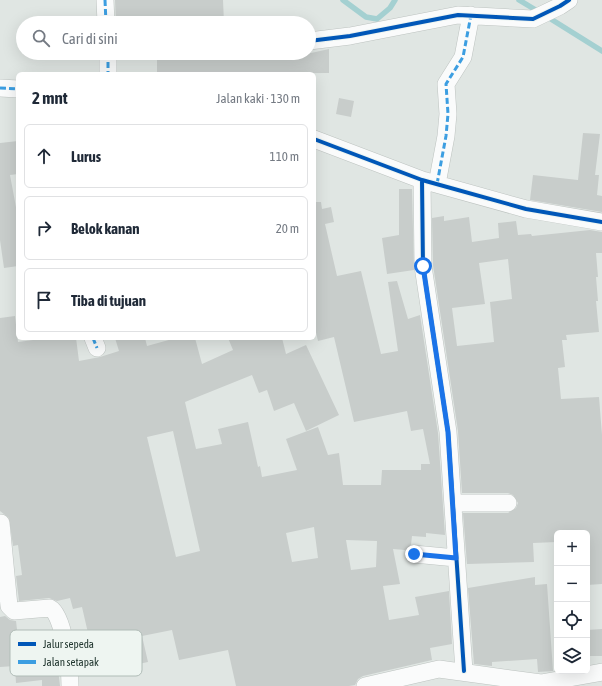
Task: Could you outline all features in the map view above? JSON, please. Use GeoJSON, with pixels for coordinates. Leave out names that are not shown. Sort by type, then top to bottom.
{"type":"FeatureCollection","features":[{"type":"Feature","properties":{"kind":"street"},"geometry":{"type":"LineString","coordinates":[[105,0],[106,16]]}},
{"type":"Feature","properties":{"kind":"street"},"geometry":{"type":"LineString","coordinates":[[316,40],[350,36],[458,15],[537,18],[564,3]]}},
{"type":"Feature","properties":{"kind":"street"},"geometry":{"type":"LineString","coordinates":[[464,671],[448,432],[423,266],[429,182],[446,136],[448,114],[446,84],[463,57],[471,15]]}},
{"type":"Feature","properties":{"kind":"street"},"geometry":{"type":"LineString","coordinates":[[108,60],[108,72]]}},
{"type":"Feature","properties":{"kind":"street"},"geometry":{"type":"LineString","coordinates":[[0,88],[16,89]]}},
{"type":"Feature","properties":{"kind":"street"},"geometry":{"type":"LineString","coordinates":[[316,140],[429,182],[526,209],[602,222]]}},
{"type":"Feature","properties":{"kind":"street"},"geometry":{"type":"LineString","coordinates":[[453,504],[508,503]]}},
{"type":"Feature","properties":{"kind":"street"},"geometry":{"type":"LineString","coordinates":[[1,522],[9,606],[14,611],[50,608],[56,612],[61,630]]}},
{"type":"Feature","properties":{"kind":"street"},"geometry":{"type":"LineString","coordinates":[[414,554],[456,558]]}},
{"type":"Feature","properties":{"kind":"street"},"geometry":{"type":"LineString","coordinates":[[368,686],[439,669],[464,671],[545,684],[602,672]]}},
{"type":"Feature","properties":{"kind":"street"},"geometry":{"type":"LineString","coordinates":[[69,676],[70,686]]}},
{"type":"Feature","properties":{"kind":"building"},"geometry":{"type":"Polygon","coordinates":[[[115,0],[223,0],[224,16],[116,16],[115,0]]]}},
{"type":"Feature","properties":{"kind":"building"},"geometry":{"type":"Polygon","coordinates":[[[329,49],[329,73],[157,72],[157,60],[316,60],[316,52],[329,49]]]}},
{"type":"Feature","properties":{"kind":"building"},"geometry":{"type":"Polygon","coordinates":[[[339,98],[354,101],[351,117],[336,114],[339,98]]]}},
{"type":"Feature","properties":{"kind":"building"},"geometry":{"type":"Polygon","coordinates":[[[583,133],[600,134],[595,175],[599,175],[597,195],[602,196],[602,212],[530,200],[533,175],[578,180],[583,133]]]}},
{"type":"Feature","properties":{"kind":"building"},"geometry":{"type":"Polygon","coordinates":[[[16,141],[16,174],[10,175],[16,207],[16,266],[4,268],[0,240],[0,143],[16,141]]]}},
{"type":"Feature","properties":{"kind":"building"},"geometry":{"type":"Polygon","coordinates":[[[399,189],[412,189],[414,270],[387,274],[382,238],[399,235],[399,189]]]}},
{"type":"Feature","properties":{"kind":"building"},"geometry":{"type":"Polygon","coordinates":[[[316,202],[321,202],[322,209],[331,207],[334,222],[325,224],[337,276],[361,271],[381,354],[398,351],[388,282],[397,281],[408,319],[420,315],[438,433],[445,535],[426,533],[426,537],[412,536],[411,545],[405,550],[393,549],[400,584],[383,586],[389,620],[419,615],[415,597],[449,591],[452,644],[430,648],[432,660],[363,676],[358,679],[355,685],[236,686],[228,650],[179,660],[172,630],[142,636],[142,630],[87,630],[82,607],[73,609],[70,598],[57,601],[49,598],[19,601],[16,576],[22,575],[18,545],[13,546],[9,518],[0,511],[0,318],[15,316],[16,340],[18,340],[18,342],[33,340],[76,340],[79,361],[100,357],[119,351],[116,340],[146,340],[147,346],[169,340],[196,340],[202,364],[233,350],[229,340],[282,340],[286,354],[306,345],[339,415],[306,431],[294,403],[274,411],[267,390],[259,393],[252,375],[185,402],[196,449],[222,444],[218,429],[248,422],[258,467],[260,466],[262,477],[297,470],[286,439],[318,427],[328,455],[339,453],[343,485],[381,485],[382,470],[421,470],[421,464],[430,464],[423,429],[411,431],[407,411],[354,422],[334,337],[318,341],[316,332],[316,202]],[[173,431],[147,437],[176,557],[200,551],[173,431]],[[314,527],[286,533],[292,562],[318,558],[314,527]],[[346,540],[351,570],[376,567],[377,541],[346,540]]]}},
{"type":"Feature","properties":{"kind":"building"},"geometry":{"type":"Polygon","coordinates":[[[444,216],[444,221],[469,217],[472,242],[499,238],[498,223],[516,221],[518,235],[531,234],[532,236],[590,230],[602,232],[602,253],[596,253],[598,301],[596,301],[599,332],[566,335],[567,340],[562,340],[565,367],[558,368],[561,399],[599,397],[602,435],[602,584],[590,585],[590,530],[554,530],[554,542],[533,543],[534,562],[467,564],[463,513],[508,513],[516,508],[518,503],[513,495],[508,493],[462,493],[458,431],[433,265],[432,218],[444,216]],[[508,259],[479,263],[485,304],[452,308],[457,346],[494,342],[490,302],[512,299],[508,259]]]}},
{"type":"Feature","properties":{"kind":"building"},"geometry":{"type":"Polygon","coordinates":[[[535,577],[535,585],[547,584],[553,671],[538,672],[537,659],[492,662],[492,666],[474,664],[468,588],[535,577]]]}},
{"type":"Feature","properties":{"kind":"building"},"geometry":{"type":"Polygon","coordinates":[[[5,616],[10,620],[16,621],[17,630],[10,630],[10,666],[0,667],[0,617],[5,616]]]}},
{"type":"Feature","properties":{"kind":"building"},"geometry":{"type":"Polygon","coordinates":[[[602,629],[602,656],[590,656],[590,630],[602,629]]]}},
{"type":"Feature","properties":{"kind":"building"},"geometry":{"type":"Polygon","coordinates":[[[142,636],[148,662],[142,663],[142,636]]]}},
{"type":"Feature","properties":{"kind":"building"},"geometry":{"type":"Polygon","coordinates":[[[16,676],[59,676],[60,686],[42,686],[42,680],[16,683],[16,676]]]}},
{"type":"Feature","properties":{"kind":"waterway"},"geometry":{"type":"LineString","coordinates":[[343,0],[366,17],[377,19],[390,8],[395,0]]}},
{"type":"Feature","properties":{"kind":"waterway"},"geometry":{"type":"LineString","coordinates":[[519,0],[539,12]]}},
{"type":"Feature","properties":{"kind":"waterway"},"geometry":{"type":"LineString","coordinates":[[546,16],[602,51]]}},
{"type":"Feature","properties":{"kind":"marked path"},"geometry":{"type":"LineString","coordinates":[[105,0],[106,16]]}},
{"type":"Feature","properties":{"kind":"marked path"},"geometry":{"type":"LineString","coordinates":[[437,184],[446,136],[448,114],[446,84],[463,57],[471,15]]}},
{"type":"Feature","properties":{"kind":"marked path"},"geometry":{"type":"LineString","coordinates":[[108,60],[108,72]]}},
{"type":"Feature","properties":{"kind":"marked path"},"geometry":{"type":"LineString","coordinates":[[0,88],[16,89]]}},
{"type":"Feature","properties":{"kind":"marked path"},"geometry":{"type":"LineString","coordinates":[[94,340],[97,348]]}},
{"type":"Feature","properties":{"kind":"cycle path"},"geometry":{"type":"LineString","coordinates":[[316,40],[350,36],[458,15],[533,19],[569,0]]}},
{"type":"Feature","properties":{"kind":"cycle path"},"geometry":{"type":"LineString","coordinates":[[316,140],[422,180],[526,209],[602,222]]}},
{"type":"Feature","properties":{"kind":"cycle path"},"geometry":{"type":"LineString","coordinates":[[422,180],[423,266],[448,432],[464,671]]}},
{"type":"Feature","properties":{"kind":"route"},"geometry":{"type":"LineString","coordinates":[[414,554],[456,558],[448,432],[437,349],[423,266]]}}]}
